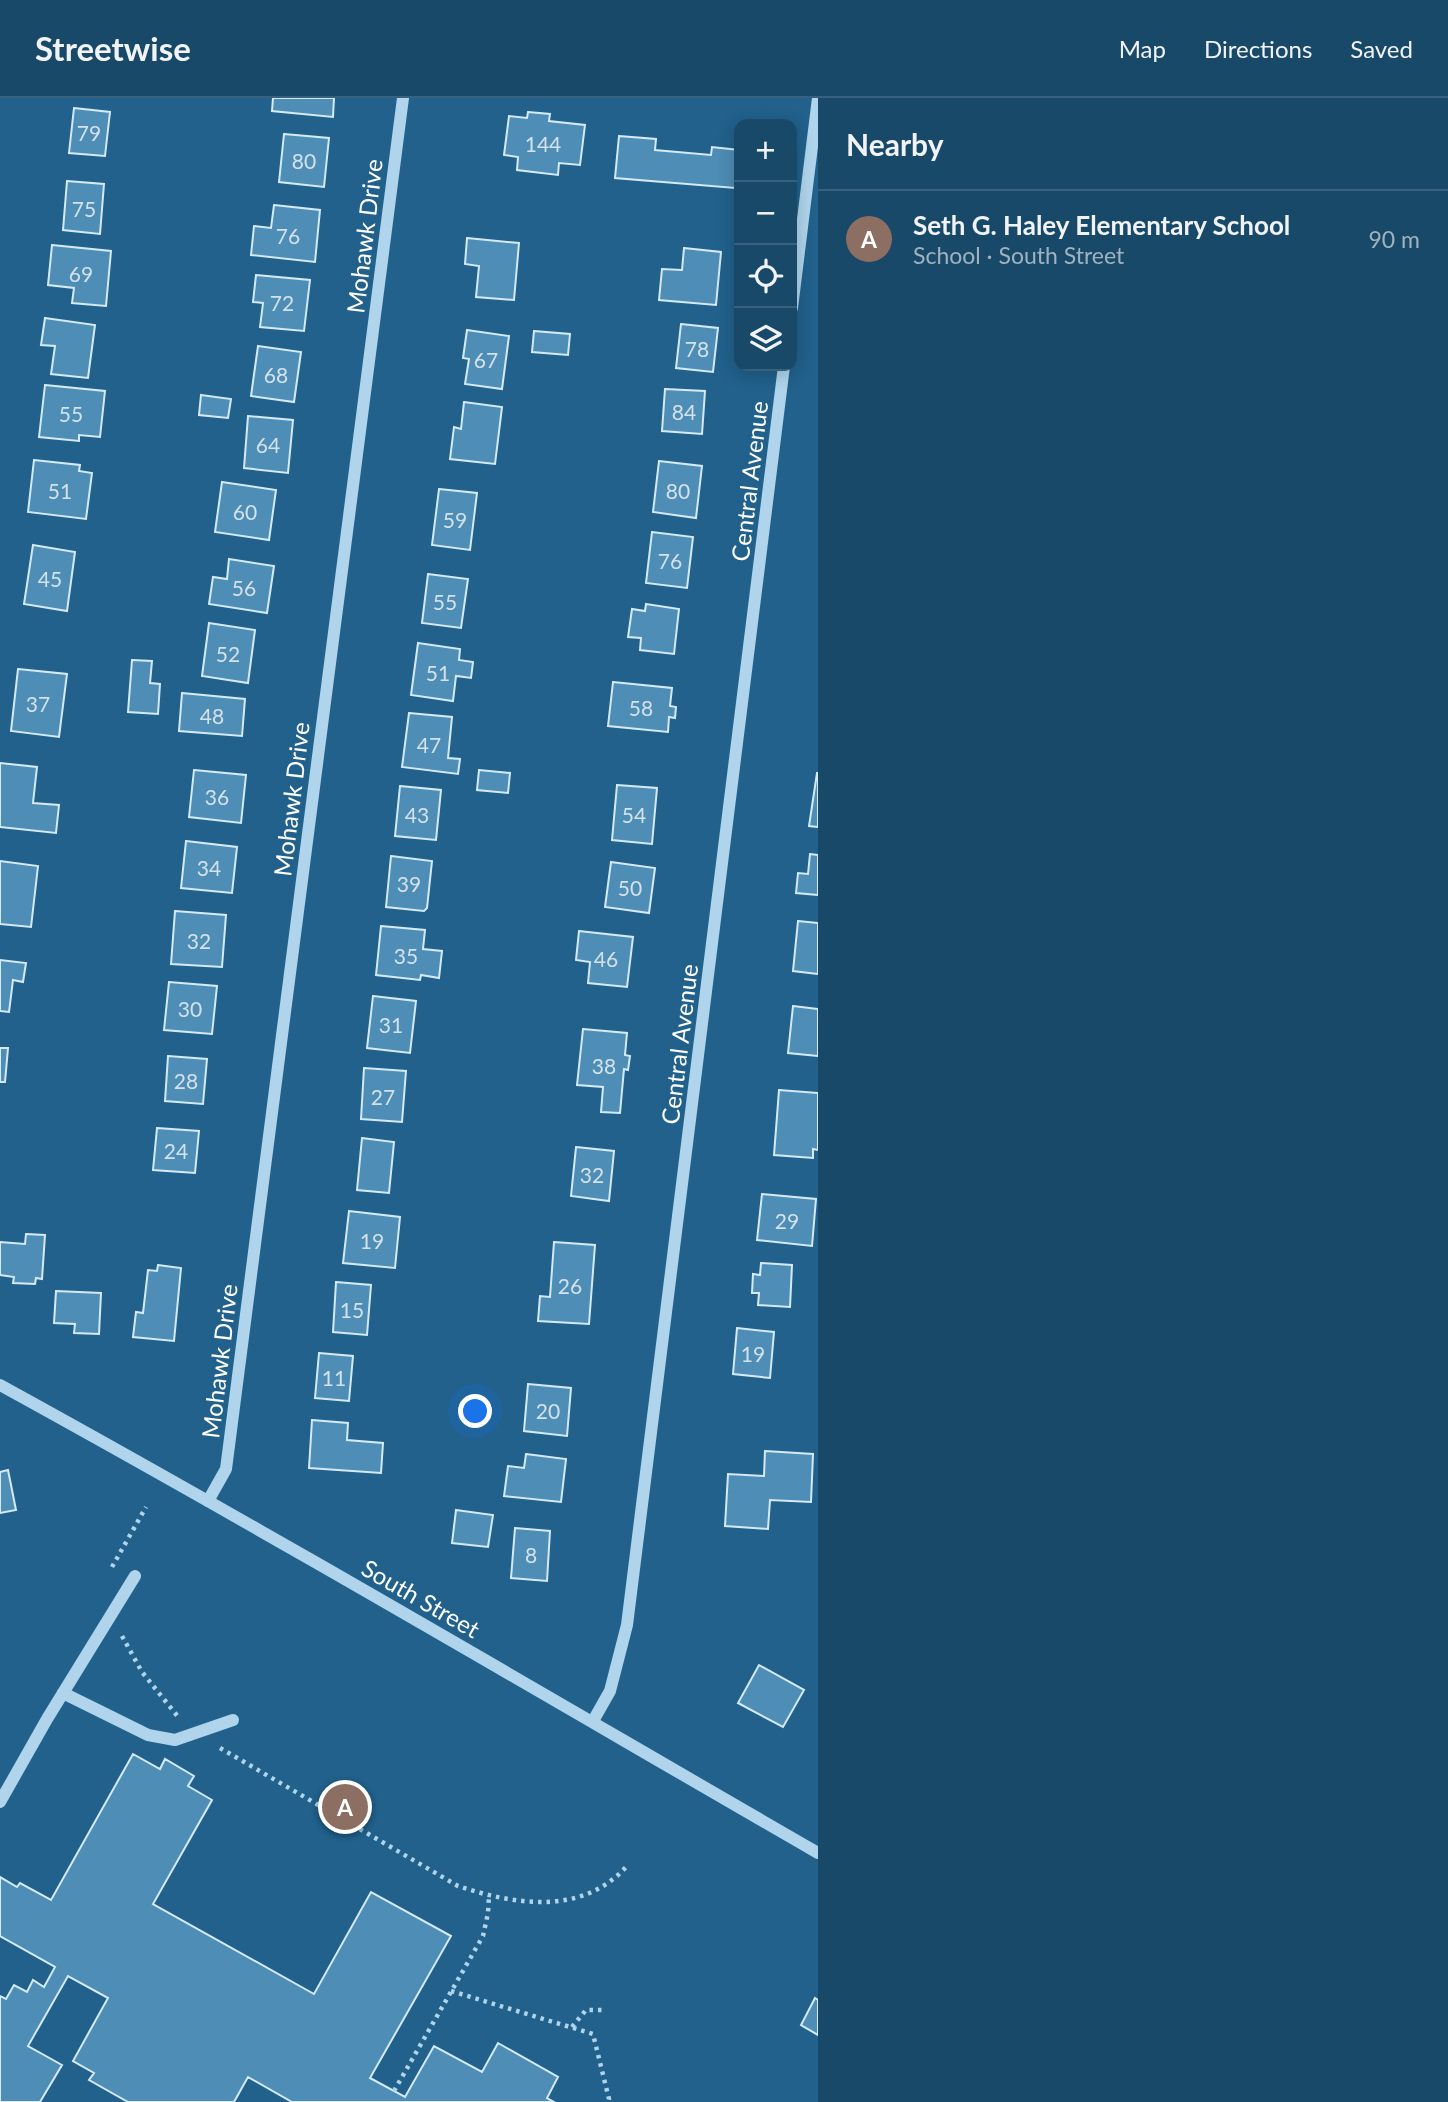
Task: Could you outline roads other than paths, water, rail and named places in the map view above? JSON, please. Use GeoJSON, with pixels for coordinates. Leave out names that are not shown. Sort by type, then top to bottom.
{"type":"FeatureCollection","features":[{"type":"Feature","properties":{"kind":"street","name":"Mohawk Drive"},"geometry":{"type":"LineString","coordinates":[[208,1501],[226,1469],[403,98]]}},
{"type":"Feature","properties":{"kind":"street"},"geometry":{"type":"LineString","coordinates":[[797,268],[818,98]]}},
{"type":"Feature","properties":{"kind":"street","name":"Central Avenue"},"geometry":{"type":"LineString","coordinates":[[593,1721],[610,1691],[627,1625],[784,371]]}},
{"type":"Feature","properties":{"kind":"street","name":"South Street"},"geometry":{"type":"LineString","coordinates":[[0,1385],[593,1721],[818,1853]]}},
{"type":"Feature","properties":{"kind":"street"},"geometry":{"type":"LineString","coordinates":[[0,1802],[135,1576]]}},
{"type":"Feature","properties":{"kind":"street"},"geometry":{"type":"LineString","coordinates":[[64,1693],[148,1735],[175,1740],[233,1720]]}},
{"type":"Feature","properties":{"kind":"place","name":"Seth G. Haley Elementary School"},"geometry":{"type":"Point","coordinates":[345,1807]}}]}
